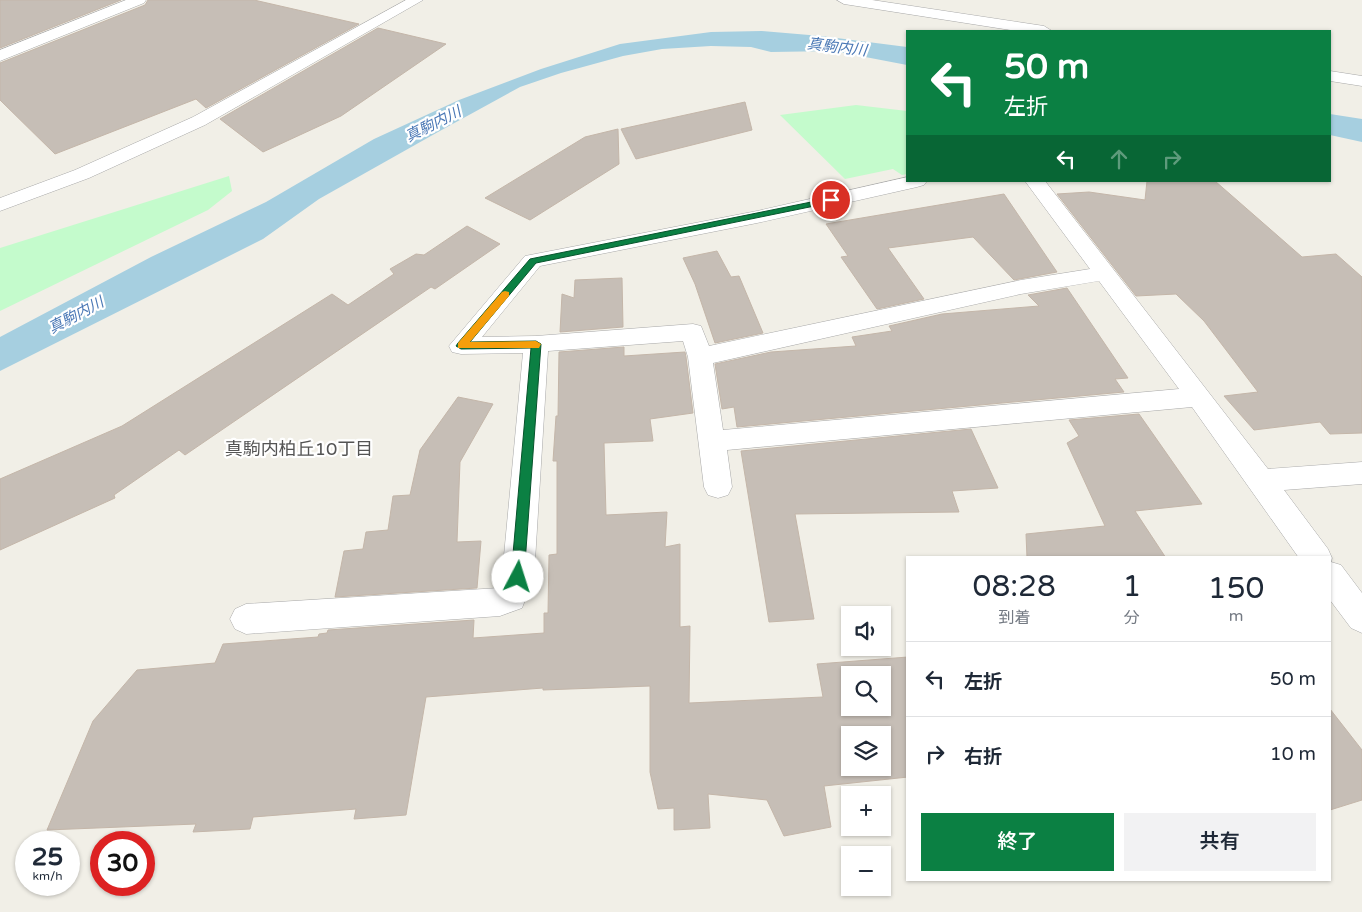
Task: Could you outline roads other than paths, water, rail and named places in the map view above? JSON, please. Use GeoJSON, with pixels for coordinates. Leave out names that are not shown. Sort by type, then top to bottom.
{"type":"FeatureCollection","features":[{"type":"Feature","properties":{"kind":"street"},"geometry":{"type":"LineString","coordinates":[[0,205],[82,174],[199,121],[416,0]]}},
{"type":"Feature","properties":{"kind":"street"},"geometry":{"type":"LineString","coordinates":[[844,0],[1038,30]]}},
{"type":"Feature","properties":{"kind":"street"},"geometry":{"type":"LineString","coordinates":[[0,56],[133,1]]}},
{"type":"Feature","properties":{"kind":"street"},"geometry":{"type":"LineString","coordinates":[[935,30],[937,14]]}},
{"type":"Feature","properties":{"kind":"street"},"geometry":{"type":"LineString","coordinates":[[1331,76],[1362,81]]}},
{"type":"Feature","properties":{"kind":"street"},"geometry":{"type":"LineString","coordinates":[[718,487],[700,357],[693,332],[536,344],[461,346],[533,261],[757,217],[913,182]]}},
{"type":"Feature","properties":{"kind":"street"},"geometry":{"type":"LineString","coordinates":[[1036,182],[1199,397],[1316,556]]}},
{"type":"Feature","properties":{"kind":"street"},"geometry":{"type":"LineString","coordinates":[[700,357],[1021,287],[1105,273]]}},
{"type":"Feature","properties":{"kind":"street"},"geometry":{"type":"LineString","coordinates":[[246,619],[500,602],[511,598],[518,577],[536,344]]}},
{"type":"Feature","properties":{"kind":"street"},"geometry":{"type":"LineString","coordinates":[[711,441],[1199,397]]}},
{"type":"Feature","properties":{"kind":"street"},"geometry":{"type":"LineString","coordinates":[[1261,481],[1362,473]]}},
{"type":"Feature","properties":{"kind":"street"},"geometry":{"type":"LineString","coordinates":[[1331,576],[1362,618]]}},
{"type":"Feature","properties":{"kind":"water","name":"真駒内川"},"geometry":{"type":"Polygon","coordinates":[[[762,31],[906,47],[906,65],[834,51],[771,52],[751,47],[711,46],[662,49],[623,56],[561,73],[520,87],[319,199],[263,239],[0,371],[0,337],[151,257],[266,202],[374,139],[459,100],[541,69],[620,44],[711,32],[762,31]]]}},
{"type":"Feature","properties":{"kind":"water"},"geometry":{"type":"Polygon","coordinates":[[[1331,114],[1362,119],[1362,142],[1331,135],[1331,114]]]}},
{"type":"Feature","properties":{"kind":"district","name":"真駒内柏丘10丁目"},"geometry":{"type":"Point","coordinates":[299,449]}}]}
